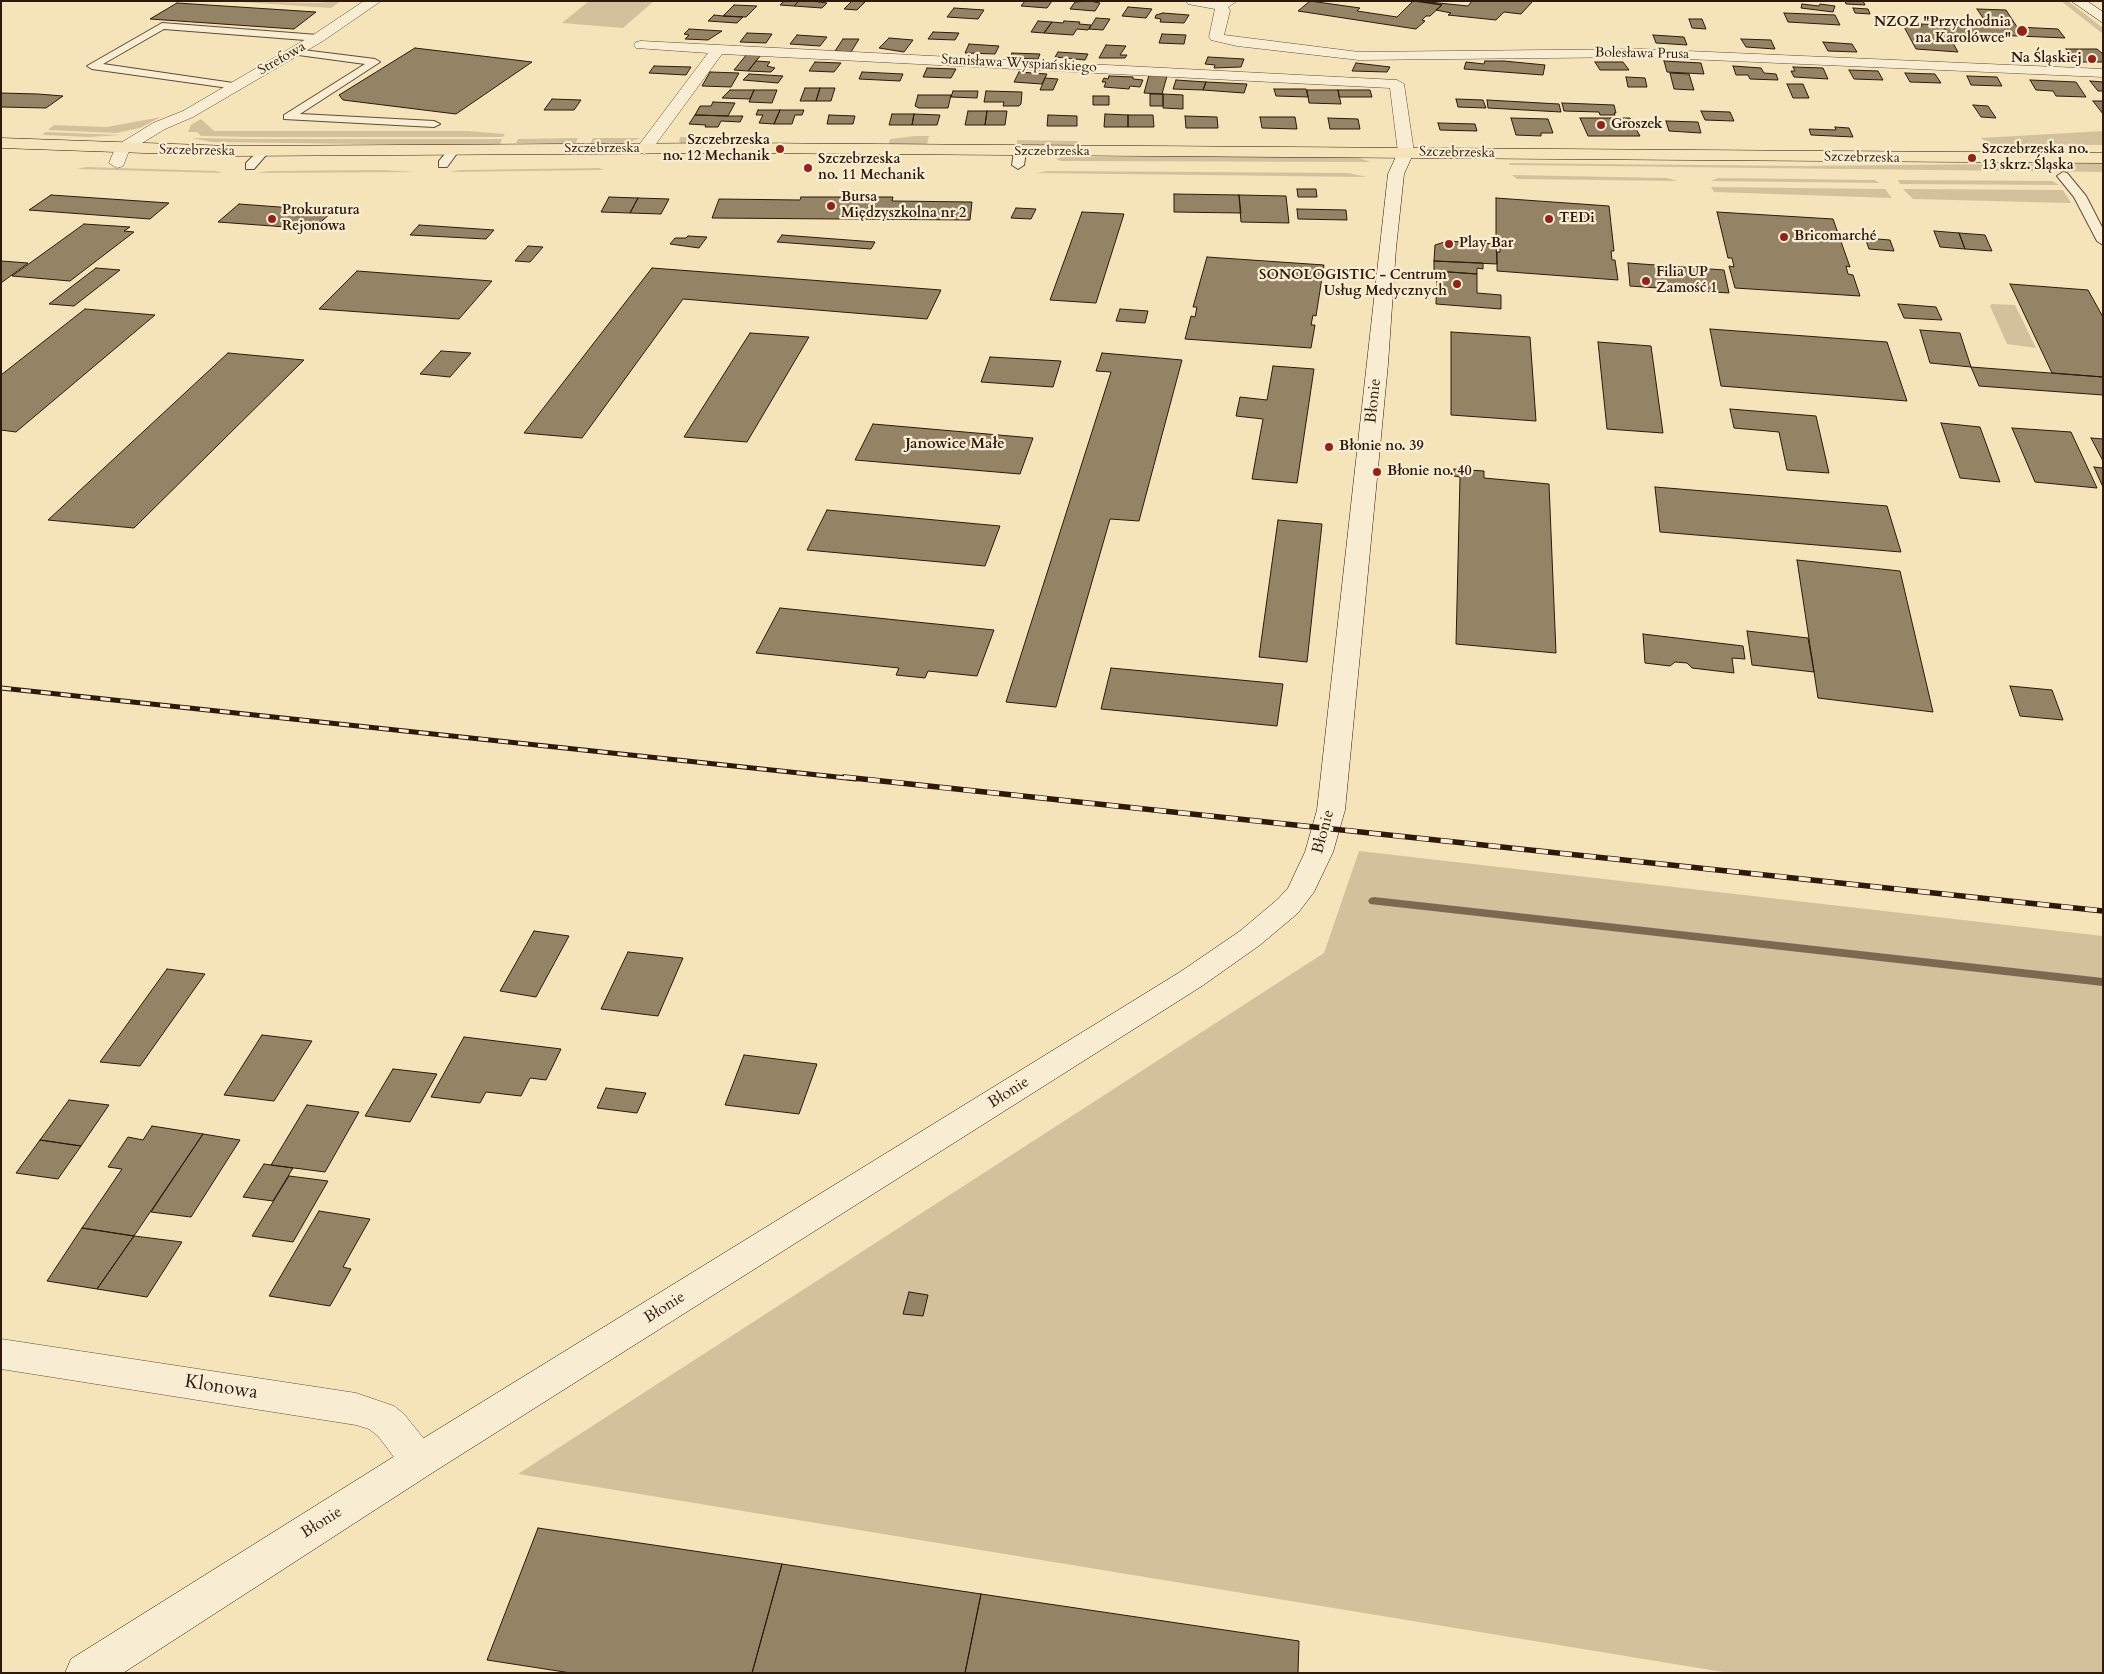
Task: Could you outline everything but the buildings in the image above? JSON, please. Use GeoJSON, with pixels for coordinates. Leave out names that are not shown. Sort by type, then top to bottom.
{"type":"FeatureCollection","features":[{"type":"Feature","properties":{"kind":"main road","name":"Szczebrzeska"},"geometry":{"type":"LineString","coordinates":[[1,143],[120,156],[250,166],[1019,158],[1402,160],[2103,158]]}},
{"type":"Feature","properties":{"kind":"main road","name":"Szczebrzeska"},"geometry":{"type":"LineString","coordinates":[[153,150],[263,152],[644,149],[1019,158]]}},
{"type":"Feature","properties":{"kind":"main road","name":"Szczebrzeska"},"geometry":{"type":"LineString","coordinates":[[1,158],[120,156]]}},
{"type":"Feature","properties":{"kind":"main road","name":"Szczebrzeska"},"geometry":{"type":"LineString","coordinates":[[1402,160],[1536,170]]}},
{"type":"Feature","properties":{"kind":"main road"},"geometry":{"type":"LineString","coordinates":[[2045,176],[2083,176]]}},
{"type":"Feature","properties":{"kind":"street","name":"Strefowa"},"geometry":{"type":"LineString","coordinates":[[120,156],[159,126],[188,114],[295,52],[374,1]]}},
{"type":"Feature","properties":{"kind":"street","name":"Bolesława Prusa"},"geometry":{"type":"LineString","coordinates":[[1193,1],[1225,4],[1215,34],[1216,37],[1221,39],[1359,56],[1640,53],[2103,73]]}},
{"type":"Feature","properties":{"kind":"street"},"geometry":{"type":"LineString","coordinates":[[2078,1],[2103,20]]}},
{"type":"Feature","properties":{"kind":"street","name":"Stanisława Wyspiańskiego"},"geometry":{"type":"LineString","coordinates":[[641,45],[1397,84]]}},
{"type":"Feature","properties":{"kind":"street"},"geometry":{"type":"LineString","coordinates":[[644,149],[718,50]]}},
{"type":"Feature","properties":{"kind":"street","name":"Błonie"},"geometry":{"type":"LineString","coordinates":[[86,1673],[419,1461],[1199,974],[1250,938],[1288,906],[1300,892],[1319,852],[1331,810],[1378,364],[1387,248],[1402,160],[1397,84]]}},
{"type":"Feature","properties":{"kind":"street","name":"Strefowa"},"geometry":{"type":"LineString","coordinates":[[120,156],[153,150],[180,127],[188,114]]}},
{"type":"Feature","properties":{"kind":"street","name":"Klonowa"},"geometry":{"type":"LineString","coordinates":[[1,1354],[356,1409],[381,1417],[391,1425],[419,1461]]}},
{"type":"Feature","properties":{"kind":"lane"},"geometry":{"type":"LineString","coordinates":[[236,86],[92,66],[162,26],[318,38]]}},
{"type":"Feature","properties":{"kind":"lane"},"geometry":{"type":"LineString","coordinates":[[295,52],[375,62],[288,117],[434,124]]}},
{"type":"Feature","properties":{"kind":"lane"},"geometry":{"type":"LineString","coordinates":[[443,164],[454,150]]}},
{"type":"Feature","properties":{"kind":"lane"},"geometry":{"type":"LineString","coordinates":[[250,166],[263,152]]}},
{"type":"Feature","properties":{"kind":"lane"},"geometry":{"type":"LineString","coordinates":[[2063,176],[2080,196],[2103,242]]}},
{"type":"Feature","properties":{"kind":"shaded area"},"geometry":{"type":"Polygon","coordinates":[[[227,1],[316,3],[341,1],[331,8],[227,1]]]}},
{"type":"Feature","properties":{"kind":"shaded area"},"geometry":{"type":"Polygon","coordinates":[[[589,1],[654,1],[623,28],[562,23],[589,1]]]}},
{"type":"Feature","properties":{"kind":"shaded area"},"geometry":{"type":"Polygon","coordinates":[[[2061,1],[2068,1],[2103,28],[2103,34],[2061,1]]]}},
{"type":"Feature","properties":{"kind":"shaded area"},"geometry":{"type":"Polygon","coordinates":[[[161,117],[140,128],[116,133],[48,130],[54,125],[107,127],[161,117]]]}},
{"type":"Feature","properties":{"kind":"shaded area"},"geometry":{"type":"Polygon","coordinates":[[[201,119],[214,131],[467,131],[505,134],[503,137],[251,137],[201,136],[197,132],[188,132],[191,125],[201,119]]]}},
{"type":"Feature","properties":{"kind":"shaded area"},"geometry":{"type":"Polygon","coordinates":[[[2103,131],[2103,145],[1989,144],[1981,138],[2103,131]]]}},
{"type":"Feature","properties":{"kind":"shaded area"},"geometry":{"type":"Polygon","coordinates":[[[45,132],[122,135],[89,137],[44,135],[45,132]]]}},
{"type":"Feature","properties":{"kind":"shaded area"},"geometry":{"type":"Polygon","coordinates":[[[929,136],[927,144],[891,145],[889,143],[890,139],[929,136]]]}},
{"type":"Feature","properties":{"kind":"shaded area"},"geometry":{"type":"Polygon","coordinates":[[[680,137],[732,138],[729,141],[682,144],[679,142],[680,137]]]}},
{"type":"Feature","properties":{"kind":"shaded area"},"geometry":{"type":"Polygon","coordinates":[[[192,138],[502,139],[500,144],[495,145],[445,145],[212,142],[192,138]]]}},
{"type":"Feature","properties":{"kind":"shaded area"},"geometry":{"type":"Polygon","coordinates":[[[578,138],[576,143],[571,144],[516,143],[518,139],[578,138]]]}},
{"type":"Feature","properties":{"kind":"shaded area"},"geometry":{"type":"Polygon","coordinates":[[[593,138],[641,138],[626,143],[595,144],[591,143],[593,138]]]}},
{"type":"Feature","properties":{"kind":"shaded area"},"geometry":{"type":"Polygon","coordinates":[[[1017,140],[1078,141],[1078,146],[1017,145],[1017,140]]]}},
{"type":"Feature","properties":{"kind":"shaded area"},"geometry":{"type":"Polygon","coordinates":[[[1338,156],[1359,158],[1371,162],[1061,161],[1056,159],[1061,157],[1338,156]]]}},
{"type":"Feature","properties":{"kind":"shaded area"},"geometry":{"type":"Polygon","coordinates":[[[1509,163],[1799,166],[2103,163],[2103,172],[1510,165],[1509,163]]]}},
{"type":"Feature","properties":{"kind":"shaded area"},"geometry":{"type":"Polygon","coordinates":[[[87,167],[216,171],[222,173],[76,169],[87,167]]]}},
{"type":"Feature","properties":{"kind":"shaded area"},"geometry":{"type":"Polygon","coordinates":[[[599,168],[603,170],[450,172],[460,170],[599,168]]]}},
{"type":"Feature","properties":{"kind":"shaded area"},"geometry":{"type":"Polygon","coordinates":[[[381,170],[417,172],[257,173],[269,171],[381,170]]]}},
{"type":"Feature","properties":{"kind":"shaded area"},"geometry":{"type":"Polygon","coordinates":[[[1048,171],[1348,173],[1367,177],[1036,173],[1048,171]]]}},
{"type":"Feature","properties":{"kind":"shaded area"},"geometry":{"type":"Polygon","coordinates":[[[1512,175],[1667,178],[1678,181],[1517,179],[1512,175]]]}},
{"type":"Feature","properties":{"kind":"shaded area"},"geometry":{"type":"Polygon","coordinates":[[[1718,178],[1875,180],[1879,183],[1711,181],[1718,178]]]}},
{"type":"Feature","properties":{"kind":"shaded area"},"geometry":{"type":"Polygon","coordinates":[[[1898,180],[2052,181],[2059,185],[1900,184],[1898,180]]]}},
{"type":"Feature","properties":{"kind":"shaded area"},"geometry":{"type":"Polygon","coordinates":[[[1711,187],[1885,189],[1892,198],[1714,192],[1711,187]]]}},
{"type":"Feature","properties":{"kind":"shaded area"},"geometry":{"type":"Polygon","coordinates":[[[1903,189],[2063,190],[2071,203],[1913,199],[1903,189]]]}},
{"type":"Feature","properties":{"kind":"shaded area"},"geometry":{"type":"Polygon","coordinates":[[[1992,304],[2015,305],[2036,348],[2007,344],[1990,306],[1992,304]]]}},
{"type":"Feature","properties":{"kind":"shaded area"},"geometry":{"type":"Polygon","coordinates":[[[1359,851],[2103,936],[2103,1673],[1729,1673],[518,1474],[1324,953],[1359,851]]]}},
{"type":"Feature","properties":{"kind":"waterway"},"geometry":{"type":"LineString","coordinates":[[1374,901],[2103,982]]}},
{"type":"Feature","properties":{"kind":"railway"},"geometry":{"type":"LineString","coordinates":[[1,688],[856,779]]}},
{"type":"Feature","properties":{"kind":"railway"},"geometry":{"type":"LineString","coordinates":[[844,777],[2103,911]]}},
{"type":"Feature","properties":{"kind":"place","name":"NZOZ \"Przychodnia na Karolówce\""},"geometry":{"type":"Point","coordinates":[2022,31]}},
{"type":"Feature","properties":{"kind":"place","name":"Na Śląskiej"},"geometry":{"type":"Point","coordinates":[2092,59]}},
{"type":"Feature","properties":{"kind":"place","name":"Groszek"},"geometry":{"type":"Point","coordinates":[1601,125]}},
{"type":"Feature","properties":{"kind":"place","name":"Szczebrzeska no. 12 Mechanik"},"geometry":{"type":"Point","coordinates":[780,149]}},
{"type":"Feature","properties":{"kind":"place","name":"Szczebrzeska no. 13 skrz. Śląska"},"geometry":{"type":"Point","coordinates":[1972,158]}},
{"type":"Feature","properties":{"kind":"place","name":"Szczebrzeska no. 11 Mechanik"},"geometry":{"type":"Point","coordinates":[808,168]}},
{"type":"Feature","properties":{"kind":"place","name":"Bursa Międzyszkolna nr 2"},"geometry":{"type":"Point","coordinates":[831,206]}},
{"type":"Feature","properties":{"kind":"place","name":"Prokuratura Rejonowa"},"geometry":{"type":"Point","coordinates":[272,219]}},
{"type":"Feature","properties":{"kind":"place","name":"TEDi"},"geometry":{"type":"Point","coordinates":[1549,219]}},
{"type":"Feature","properties":{"kind":"place","name":"Bricomarché"},"geometry":{"type":"Point","coordinates":[1784,237]}},
{"type":"Feature","properties":{"kind":"place","name":"Play Bar"},"geometry":{"type":"Point","coordinates":[1449,244]}},
{"type":"Feature","properties":{"kind":"place","name":"Filia UP Zamość 1"},"geometry":{"type":"Point","coordinates":[1646,281]}},
{"type":"Feature","properties":{"kind":"place","name":"SONOLOGISTIC - Centrum Usług Medycznych"},"geometry":{"type":"Point","coordinates":[1457,284]}},
{"type":"Feature","properties":{"kind":"place","name":"Błonie no. 39"},"geometry":{"type":"Point","coordinates":[1329,447]}},
{"type":"Feature","properties":{"kind":"place","name":"Błonie no. 40"},"geometry":{"type":"Point","coordinates":[1377,472]}},
{"type":"Feature","properties":{"kind":"district","name":"Janowice Małe"},"geometry":{"type":"Point","coordinates":[955,445]}}]}
